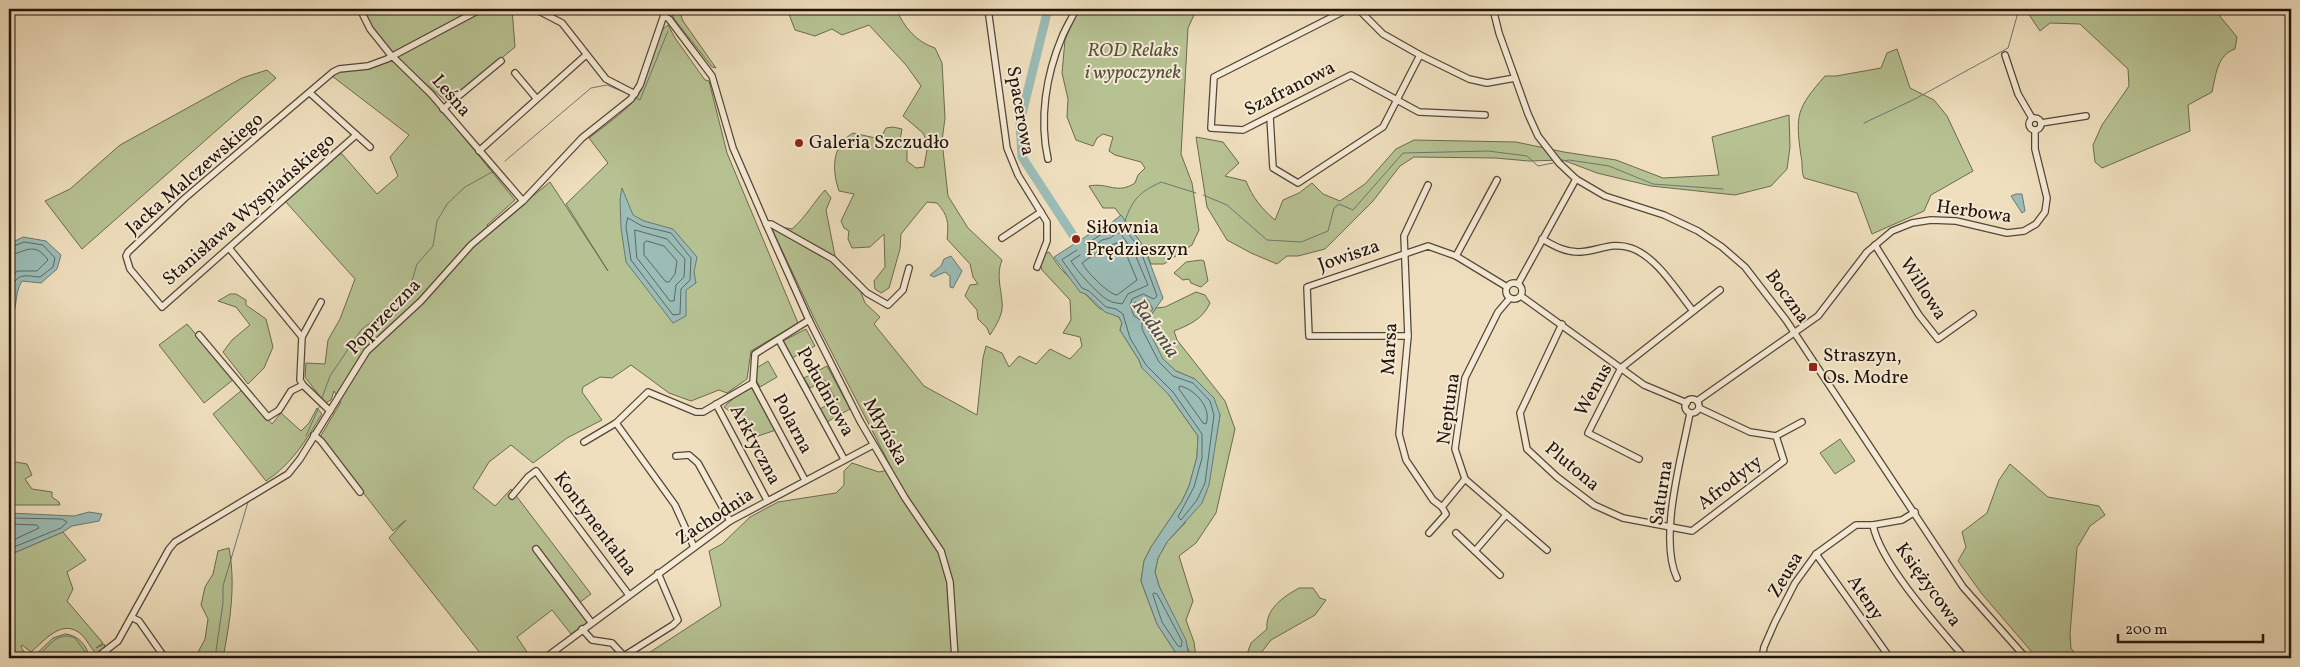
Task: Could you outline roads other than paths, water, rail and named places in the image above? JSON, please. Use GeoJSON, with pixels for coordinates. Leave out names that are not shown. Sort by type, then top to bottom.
{"type":"FeatureCollection","features":[{"type":"Feature","properties":{"kind":"street","name":"Leśna"},"geometry":{"type":"LineString","coordinates":[[360,9],[370,29],[392,56],[398,60],[443,109],[523,201]]}},
{"type":"Feature","properties":{"kind":"street"},"geometry":{"type":"LineString","coordinates":[[370,147],[310,93],[339,69],[368,66],[392,56],[482,9]]}},
{"type":"Feature","properties":{"kind":"street"},"geometry":{"type":"LineString","coordinates":[[535,9],[562,23],[606,78],[635,94]]}},
{"type":"Feature","properties":{"kind":"street","name":"Poprzeczna"},"geometry":{"type":"LineString","coordinates":[[96,658],[118,641],[133,618],[147,587],[175,542],[288,474],[367,351],[421,301],[472,246],[523,201],[582,138],[635,94],[666,9]]}},
{"type":"Feature","properties":{"kind":"street","name":"Spacerowa"},"geometry":{"type":"LineString","coordinates":[[988,9],[1008,148],[1018,175],[1047,222],[1049,232],[1037,267]]}},
{"type":"Feature","properties":{"kind":"street"},"geometry":{"type":"LineString","coordinates":[[1048,160],[1043,137],[1044,110],[1049,78],[1062,37],[1076,9]]}},
{"type":"Feature","properties":{"kind":"street","name":"Szafranowa"},"geometry":{"type":"LineString","coordinates":[[1348,9],[1214,77],[1211,128],[1243,130],[1351,75],[1419,112],[1485,115]]}},
{"type":"Feature","properties":{"kind":"street"},"geometry":{"type":"LineString","coordinates":[[1358,9],[1383,34],[1420,55],[1475,82],[1492,83],[1515,78]]}},
{"type":"Feature","properties":{"kind":"street","name":"Boczna"},"geometry":{"type":"LineString","coordinates":[[1493,9],[1515,78],[1538,136],[1559,163],[1576,179],[1605,196],[1664,215],[1711,239],[1737,259],[1756,278],[1915,512],[1963,587],[2026,658]]}},
{"type":"Feature","properties":{"kind":"street","name":"Młyńska"},"geometry":{"type":"LineString","coordinates":[[664,16],[680,33],[712,76],[733,148],[809,320],[873,445],[940,551],[950,582],[955,658]]}},
{"type":"Feature","properties":{"kind":"street"},"geometry":{"type":"LineString","coordinates":[[479,151],[586,55]]}},
{"type":"Feature","properties":{"kind":"street"},"geometry":{"type":"LineString","coordinates":[[1270,116],[1273,168],[1298,183],[1383,127],[1420,55]]}},
{"type":"Feature","properties":{"kind":"street"},"geometry":{"type":"LineString","coordinates":[[2005,55],[2018,94],[2032,118]]}},
{"type":"Feature","properties":{"kind":"street"},"geometry":{"type":"LineString","coordinates":[[443,109],[501,61]]}},
{"type":"Feature","properties":{"kind":"street"},"geometry":{"type":"LineString","coordinates":[[515,73],[536,98]]}},
{"type":"Feature","properties":{"kind":"street","name":"Jacka Malczewskiego"},"geometry":{"type":"LineString","coordinates":[[162,307],[130,270],[126,256],[128,252],[191,192],[310,93]]}},
{"type":"Feature","properties":{"kind":"street"},"geometry":{"type":"LineString","coordinates":[[2041,123],[2086,116]]}},
{"type":"Feature","properties":{"kind":"street"},"geometry":{"type":"LineString","coordinates":[[2032,118],[2038,118],[2041,123]]}},
{"type":"Feature","properties":{"kind":"street"},"geometry":{"type":"LineString","coordinates":[[2032,118],[2029,126],[2035,131],[2040,128],[2041,123]]}},
{"type":"Feature","properties":{"kind":"street","name":"Herbowa"},"geometry":{"type":"LineString","coordinates":[[1795,333],[1822,312],[1874,245],[1902,226],[1931,220],[1956,221],[2007,233],[2024,232],[2036,224],[2044,212],[2047,198],[2035,149],[2035,131]]}},
{"type":"Feature","properties":{"kind":"street","name":"Stanisława Wyspiańskiego"},"geometry":{"type":"LineString","coordinates":[[162,307],[356,135]]}},
{"type":"Feature","properties":{"kind":"street"},"geometry":{"type":"LineString","coordinates":[[1518,284],[1576,179]]}},
{"type":"Feature","properties":{"kind":"street"},"geometry":{"type":"LineString","coordinates":[[1456,256],[1498,180]]}},
{"type":"Feature","properties":{"kind":"street","name":"Marsa"},"geometry":{"type":"LineString","coordinates":[[1428,185],[1404,236],[1408,336],[1399,434],[1406,460],[1433,500],[1442,507]]}},
{"type":"Feature","properties":{"kind":"street"},"geometry":{"type":"LineString","coordinates":[[1002,238],[1041,212]]}},
{"type":"Feature","properties":{"kind":"street"},"geometry":{"type":"LineString","coordinates":[[766,224],[771,224],[833,259],[867,293],[888,305],[903,290],[909,268]]}},
{"type":"Feature","properties":{"kind":"street"},"geometry":{"type":"LineString","coordinates":[[1542,239],[1560,249],[1578,252],[1606,245],[1632,248],[1646,256],[1693,310]]}},
{"type":"Feature","properties":{"kind":"street","name":"Willowa"},"geometry":{"type":"LineString","coordinates":[[1874,245],[1919,315],[1938,339],[1973,314]]}},
{"type":"Feature","properties":{"kind":"street","name":"Jowisza"},"geometry":{"type":"LineString","coordinates":[[1408,336],[1309,336],[1306,287],[1428,246],[1456,256],[1507,287]]}},
{"type":"Feature","properties":{"kind":"street"},"geometry":{"type":"LineString","coordinates":[[229,248],[302,337]]}},
{"type":"Feature","properties":{"kind":"street"},"geometry":{"type":"LineString","coordinates":[[1512,283],[1518,284],[1522,289],[1521,296],[1516,299],[1510,298],[1506,291],[1507,287],[1512,283]]}},
{"type":"Feature","properties":{"kind":"street","name":"Wenus"},"geometry":{"type":"LineString","coordinates":[[1639,459],[1588,433],[1621,368],[1720,290]]}},
{"type":"Feature","properties":{"kind":"street"},"geometry":{"type":"LineString","coordinates":[[1521,296],[1644,385],[1687,403]]}},
{"type":"Feature","properties":{"kind":"street","name":"Neptuna"},"geometry":{"type":"LineString","coordinates":[[1465,479],[1455,449],[1465,378],[1498,312],[1510,298]]}},
{"type":"Feature","properties":{"kind":"street"},"geometry":{"type":"LineString","coordinates":[[321,302],[302,337],[300,380],[302,386],[330,411]]}},
{"type":"Feature","properties":{"kind":"street"},"geometry":{"type":"LineString","coordinates":[[584,442],[616,423],[648,392],[696,412],[703,412],[753,383],[755,354],[809,320]]}},
{"type":"Feature","properties":{"kind":"street","name":"Plutona"},"geometry":{"type":"LineString","coordinates":[[1562,324],[1520,413],[1527,448],[1557,477],[1594,505],[1623,518],[1670,527]]}},
{"type":"Feature","properties":{"kind":"street"},"geometry":{"type":"LineString","coordinates":[[1687,403],[1690,400],[1697,401],[1795,333]]}},
{"type":"Feature","properties":{"kind":"street"},"geometry":{"type":"LineString","coordinates":[[199,335],[268,417],[279,410],[291,391],[302,386]]}},
{"type":"Feature","properties":{"kind":"street","name":"Południowa"},"geometry":{"type":"LineString","coordinates":[[779,340],[844,459]]}},
{"type":"Feature","properties":{"kind":"street","name":"Polarna"},"geometry":{"type":"LineString","coordinates":[[753,383],[805,480]]}},
{"type":"Feature","properties":{"kind":"street"},"geometry":{"type":"LineString","coordinates":[[1697,401],[1699,408],[1750,432],[1776,436],[1802,422]]}},
{"type":"Feature","properties":{"kind":"street"},"geometry":{"type":"LineString","coordinates":[[1687,403],[1686,408],[1690,413],[1697,412],[1699,408]]}},
{"type":"Feature","properties":{"kind":"street","name":"Arktyczna"},"geometry":{"type":"LineString","coordinates":[[716,404],[767,500]]}},
{"type":"Feature","properties":{"kind":"street","name":"Saturna"},"geometry":{"type":"LineString","coordinates":[[1677,578],[1671,565],[1670,527],[1690,413]]}},
{"type":"Feature","properties":{"kind":"street"},"geometry":{"type":"LineString","coordinates":[[616,423],[675,505],[694,547]]}},
{"type":"Feature","properties":{"kind":"street"},"geometry":{"type":"LineString","coordinates":[[314,435],[321,441],[360,492]]}},
{"type":"Feature","properties":{"kind":"street","name":"Afrodyty"},"geometry":{"type":"LineString","coordinates":[[1670,527],[1692,531],[1784,461],[1776,436]]}},
{"type":"Feature","properties":{"kind":"street","name":"Zachodnia"},"geometry":{"type":"LineString","coordinates":[[545,658],[591,622],[730,521],[873,445]]}},
{"type":"Feature","properties":{"kind":"street"},"geometry":{"type":"LineString","coordinates":[[676,456],[689,454],[698,463],[730,521]]}},
{"type":"Feature","properties":{"kind":"street","name":"Kontynentalna"},"geometry":{"type":"LineString","coordinates":[[512,496],[528,477],[536,471],[629,595]]}},
{"type":"Feature","properties":{"kind":"street"},"geometry":{"type":"LineString","coordinates":[[1430,533],[1446,514],[1442,507],[1465,479],[1547,550]]}},
{"type":"Feature","properties":{"kind":"street","name":"Zeusa"},"geometry":{"type":"LineString","coordinates":[[1762,658],[1764,647],[1775,622],[1795,583],[1816,554],[1856,525],[1873,525],[1902,520],[1915,512]]}},
{"type":"Feature","properties":{"kind":"street"},"geometry":{"type":"LineString","coordinates":[[1475,551],[1506,514]]}},
{"type":"Feature","properties":{"kind":"street","name":"Księżycowa"},"geometry":{"type":"LineString","coordinates":[[1873,525],[1874,535],[1923,610],[1965,658]]}},
{"type":"Feature","properties":{"kind":"street"},"geometry":{"type":"LineString","coordinates":[[1456,533],[1500,575]]}},
{"type":"Feature","properties":{"kind":"street"},"geometry":{"type":"LineString","coordinates":[[536,549],[591,622]]}},
{"type":"Feature","properties":{"kind":"street","name":"Ateny"},"geometry":{"type":"LineString","coordinates":[[1816,554],[1890,658]]}},
{"type":"Feature","properties":{"kind":"street"},"geometry":{"type":"LineString","coordinates":[[582,629],[592,640],[612,644],[624,656],[678,620],[658,573]]}},
{"type":"Feature","properties":{"kind":"street"},"geometry":{"type":"LineString","coordinates":[[133,618],[139,621],[165,658]]}},
{"type":"Feature","properties":{"kind":"water"},"geometry":{"type":"Polygon","coordinates":[[[622,188],[633,215],[644,221],[673,229],[697,257],[694,272],[696,283],[686,290],[686,316],[673,323],[626,262],[621,228],[620,199],[622,188]]]}},
{"type":"Feature","properties":{"kind":"water"},"geometry":{"type":"Polygon","coordinates":[[[2022,194],[2025,211],[2022,213],[2011,196],[2022,194]]]}},
{"type":"Feature","properties":{"kind":"water"},"geometry":{"type":"Polygon","coordinates":[[[1121,215],[1144,247],[1163,298],[1149,318],[1147,327],[1163,359],[1176,371],[1195,379],[1214,398],[1220,415],[1209,485],[1202,503],[1167,542],[1158,558],[1155,572],[1159,586],[1186,640],[1189,658],[1177,658],[1176,653],[1157,624],[1141,581],[1144,561],[1151,547],[1182,501],[1189,486],[1197,457],[1198,436],[1169,395],[1142,368],[1120,330],[1122,323],[1119,317],[1105,312],[1086,294],[1080,292],[1054,257],[1099,228],[1093,226],[1094,221],[1105,228],[1121,215]],[[1143,299],[1141,304],[1135,302],[1134,304],[1138,313],[1146,317],[1153,309],[1148,300],[1143,299]]]}},
{"type":"Feature","properties":{"kind":"water"},"geometry":{"type":"Polygon","coordinates":[[[23,237],[46,241],[61,255],[57,269],[41,283],[22,281],[19,286],[14,312],[9,322],[9,244],[23,237]]]}},
{"type":"Feature","properties":{"kind":"water"},"geometry":{"type":"Polygon","coordinates":[[[951,256],[962,271],[953,288],[950,287],[950,276],[945,272],[934,277],[930,275],[941,266],[944,259],[951,256]]]}},
{"type":"Feature","properties":{"kind":"water"},"geometry":{"type":"Polygon","coordinates":[[[89,512],[102,514],[99,521],[72,526],[63,532],[9,555],[9,513],[74,516],[89,512]]]}},
{"type":"Feature","properties":{"kind":"waterway","name":"Radunia"},"geometry":{"type":"LineString","coordinates":[[1048,9],[1020,122],[1022,157],[1084,252]]}},
{"type":"Feature","properties":{"kind":"waterway"},"geometry":{"type":"LineString","coordinates":[[1864,123],[1915,99],[2008,48],[2019,9]]}},
{"type":"Feature","properties":{"kind":"waterway"},"geometry":{"type":"LineString","coordinates":[[636,98],[640,100],[668,31]]}},
{"type":"Feature","properties":{"kind":"waterway"},"geometry":{"type":"LineString","coordinates":[[505,161],[591,88],[607,85],[626,93]]}},
{"type":"Feature","properties":{"kind":"waterway"},"geometry":{"type":"LineString","coordinates":[[1203,195],[1227,205],[1267,240],[1301,242],[1328,231],[1334,208],[1339,204],[1353,210],[1403,153],[1488,151],[1527,156],[1538,166],[1553,163]]}},
{"type":"Feature","properties":{"kind":"waterway"},"geometry":{"type":"LineString","coordinates":[[1562,161],[1569,160],[1609,166],[1653,184],[1723,189]]}},
{"type":"Feature","properties":{"kind":"waterway"},"geometry":{"type":"LineString","coordinates":[[322,398],[330,376],[361,330],[400,299],[411,284],[417,264],[433,246],[437,221],[447,204],[465,187],[492,172]]}},
{"type":"Feature","properties":{"kind":"waterway"},"geometry":{"type":"LineString","coordinates":[[1125,221],[1134,201],[1142,193],[1161,182],[1196,193]]}},
{"type":"Feature","properties":{"kind":"waterway"},"geometry":{"type":"LineString","coordinates":[[306,436],[319,407]]}},
{"type":"Feature","properties":{"kind":"waterway"},"geometry":{"type":"LineString","coordinates":[[307,453],[314,443]]}},
{"type":"Feature","properties":{"kind":"waterway"},"geometry":{"type":"LineString","coordinates":[[215,658],[223,603],[223,586],[248,502],[281,482]]}},
{"type":"Feature","properties":{"kind":"waterway"},"geometry":{"type":"LineString","coordinates":[[38,657],[54,640],[64,636],[75,638],[86,653]]}},
{"type":"Feature","properties":{"kind":"waterway"},"geometry":{"type":"LineString","coordinates":[[9,656],[23,654]]}},
{"type":"Feature","properties":{"kind":"place","name":"Galeria Szczudło"},"geometry":{"type":"Point","coordinates":[799,143]}},
{"type":"Feature","properties":{"kind":"place","name":"Siłownia Prędzieszyn"},"geometry":{"type":"Point","coordinates":[1076,239]}},
{"type":"Feature","properties":{"kind":"place","name":"Straszyn, Os. Modre"},"geometry":{"type":"Point","coordinates":[1813,367]}},
{"type":"Feature","properties":{"kind":"park label","name":"ROD Relaks i wypoczynek"},"geometry":{"type":"Point","coordinates":[1133,62]}}]}
